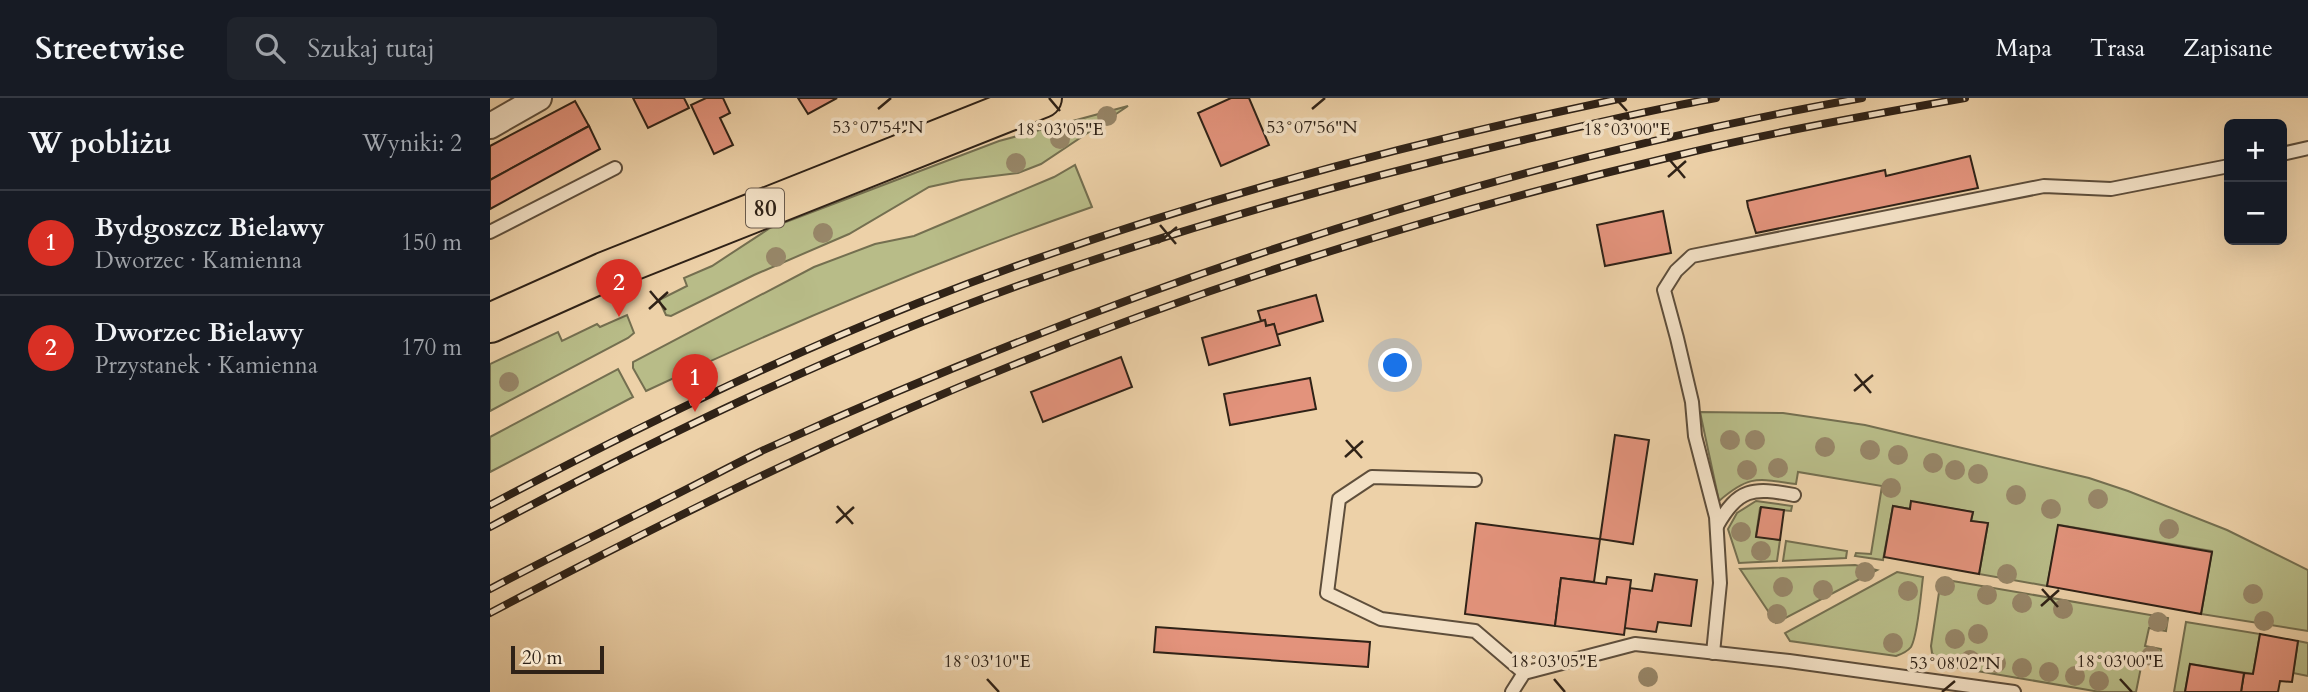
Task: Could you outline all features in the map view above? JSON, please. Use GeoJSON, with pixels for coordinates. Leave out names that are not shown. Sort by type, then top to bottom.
{"type":"FeatureCollection","features":[{"type":"Feature","properties":{"kind":"main road","name":"80"},"geometry":{"type":"LineString","coordinates":[[490,323],[604,272],[1042,98]]}},
{"type":"Feature","properties":{"kind":"street"},"geometry":{"type":"LineString","coordinates":[[490,126],[538,98]]}},
{"type":"Feature","properties":{"kind":"lane"},"geometry":{"type":"LineString","coordinates":[[2287,153],[2308,148]]}},
{"type":"Feature","properties":{"kind":"lane"},"geometry":{"type":"LineString","coordinates":[[1713,653],[1720,583],[1716,517],[1695,436],[1692,402],[1664,290],[1676,271],[1692,257],[2044,186],[2111,189],[2144,185],[2224,167]]}},
{"type":"Feature","properties":{"kind":"lane"},"geometry":{"type":"LineString","coordinates":[[490,232],[615,168]]}},
{"type":"Feature","properties":{"kind":"lane"},"geometry":{"type":"LineString","coordinates":[[1475,480],[1372,477],[1339,499],[1326,593],[1381,619],[1475,631],[1524,673]]}},
{"type":"Feature","properties":{"kind":"lane"},"geometry":{"type":"LineString","coordinates":[[1717,528],[1725,512],[1736,499],[1746,493],[1762,489],[1794,495]]}},
{"type":"Feature","properties":{"kind":"lane"},"geometry":{"type":"LineString","coordinates":[[1512,692],[1524,673],[1636,644],[2014,692]]}},
{"type":"Feature","properties":{"kind":"green space"},"geometry":{"type":"Polygon","coordinates":[[[1128,106],[1041,164],[1018,173],[929,187],[849,234],[754,275],[671,316],[666,315],[659,300],[687,286],[684,278],[712,266],[770,228],[999,141],[1128,106]]]}},
{"type":"Feature","properties":{"kind":"green space"},"geometry":{"type":"Polygon","coordinates":[[[1075,165],[1092,207],[978,248],[866,293],[646,391],[633,368],[633,362],[814,267],[875,244],[914,236],[1054,177],[1075,165]]]}},
{"type":"Feature","properties":{"kind":"green space"},"geometry":{"type":"Polygon","coordinates":[[[627,315],[634,333],[628,338],[490,411],[490,364],[558,332],[562,341],[597,324],[600,327],[627,315]]]}},
{"type":"Feature","properties":{"kind":"green space"},"geometry":{"type":"Polygon","coordinates":[[[618,369],[633,397],[490,472],[490,437],[618,369]]]}},
{"type":"Feature","properties":{"kind":"green space"},"geometry":{"type":"Polygon","coordinates":[[[1700,412],[1783,413],[1865,425],[2089,478],[2128,491],[2227,530],[2308,570],[2308,631],[2201,614],[2212,551],[2059,525],[2047,586],[1979,574],[1988,523],[1971,521],[1973,512],[1911,502],[1910,509],[1893,506],[1883,560],[1855,556],[1856,553],[1871,554],[1882,486],[1798,472],[1796,484],[1755,480],[1739,486],[1719,501],[1700,412]]]}},
{"type":"Feature","properties":{"kind":"green space"},"geometry":{"type":"Polygon","coordinates":[[[1756,501],[1792,506],[1791,511],[1760,508],[1756,536],[1780,540],[1777,561],[1739,563],[1728,529],[1737,513],[1756,501]]]}},
{"type":"Feature","properties":{"kind":"green space"},"geometry":{"type":"Polygon","coordinates":[[[1786,541],[1847,551],[1846,558],[1783,561],[1786,541]]]}},
{"type":"Feature","properties":{"kind":"green space"},"geometry":{"type":"Polygon","coordinates":[[[1855,565],[1877,570],[1776,623],[1740,569],[1855,565]]]}},
{"type":"Feature","properties":{"kind":"green space"},"geometry":{"type":"Polygon","coordinates":[[[1897,572],[1923,577],[1916,633],[1911,647],[1904,653],[1896,656],[1790,641],[1785,633],[1897,572]]]}},
{"type":"Feature","properties":{"kind":"green space"},"geometry":{"type":"Polygon","coordinates":[[[1941,579],[2168,618],[2166,631],[2149,628],[2145,646],[2161,649],[2159,664],[2142,662],[2136,692],[2100,692],[1942,665],[1932,653],[1931,646],[1941,579]]]}},
{"type":"Feature","properties":{"kind":"green space"},"geometry":{"type":"Polygon","coordinates":[[[2186,622],[2260,634],[2253,674],[2190,664],[2185,692],[2174,692],[2186,622]]]}},
{"type":"Feature","properties":{"kind":"green space"},"geometry":{"type":"Polygon","coordinates":[[[2298,641],[2308,643],[2308,676],[2293,673],[2298,641]]]}},
{"type":"Feature","properties":{"kind":"building"},"geometry":{"type":"Polygon","coordinates":[[[633,98],[684,98],[689,108],[648,128],[633,98]]]}},
{"type":"Feature","properties":{"kind":"building"},"geometry":{"type":"Polygon","coordinates":[[[706,98],[723,98],[730,113],[720,118],[733,145],[714,154],[691,105],[706,98]]]}},
{"type":"Feature","properties":{"kind":"building"},"geometry":{"type":"Polygon","coordinates":[[[798,98],[837,98],[808,114],[798,98]]]}},
{"type":"Feature","properties":{"kind":"building"},"geometry":{"type":"Polygon","coordinates":[[[1231,98],[1249,98],[1269,145],[1221,166],[1198,113],[1231,98]]]}},
{"type":"Feature","properties":{"kind":"building"},"geometry":{"type":"Polygon","coordinates":[[[575,101],[589,126],[490,180],[490,146],[575,101]]]}},
{"type":"Feature","properties":{"kind":"building"},"geometry":{"type":"Polygon","coordinates":[[[589,126],[600,149],[490,209],[490,180],[589,126]]]}},
{"type":"Feature","properties":{"kind":"building"},"geometry":{"type":"Polygon","coordinates":[[[1970,156],[1978,188],[1756,233],[1748,207],[1747,201],[1885,170],[1886,176],[1970,156]]]}},
{"type":"Feature","properties":{"kind":"building"},"geometry":{"type":"Polygon","coordinates":[[[1663,211],[1671,253],[1605,266],[1597,225],[1663,211]]]}},
{"type":"Feature","properties":{"kind":"building"},"geometry":{"type":"Polygon","coordinates":[[[1316,295],[1323,321],[1276,335],[1274,324],[1266,326],[1265,320],[1261,321],[1258,311],[1316,295]]]}},
{"type":"Feature","properties":{"kind":"building"},"geometry":{"type":"Polygon","coordinates":[[[1265,320],[1266,326],[1274,324],[1280,345],[1209,365],[1202,338],[1265,320]]]}},
{"type":"Feature","properties":{"kind":"building"},"geometry":{"type":"Polygon","coordinates":[[[1121,357],[1132,387],[1043,422],[1031,392],[1121,357]]]}},
{"type":"Feature","properties":{"kind":"building"},"geometry":{"type":"Polygon","coordinates":[[[1310,378],[1316,409],[1230,425],[1224,394],[1310,378]]]}},
{"type":"Feature","properties":{"kind":"building"},"geometry":{"type":"Polygon","coordinates":[[[1615,435],[1649,440],[1633,544],[1600,539],[1615,435]]]}},
{"type":"Feature","properties":{"kind":"building"},"geometry":{"type":"Polygon","coordinates":[[[1911,501],[1973,512],[1971,521],[1988,523],[1979,574],[1884,557],[1893,506],[1910,509],[1911,501]]]}},
{"type":"Feature","properties":{"kind":"building"},"geometry":{"type":"Polygon","coordinates":[[[1761,507],[1784,510],[1780,540],[1756,537],[1761,507]]]}},
{"type":"Feature","properties":{"kind":"building"},"geometry":{"type":"Polygon","coordinates":[[[1476,523],[1600,539],[1594,582],[1561,578],[1555,626],[1465,614],[1476,523]]]}},
{"type":"Feature","properties":{"kind":"building"},"geometry":{"type":"Polygon","coordinates":[[[2058,525],[2212,552],[2201,614],[2047,586],[2058,525]]]}},
{"type":"Feature","properties":{"kind":"building"},"geometry":{"type":"Polygon","coordinates":[[[1655,574],[1697,580],[1691,626],[1658,622],[1656,632],[1624,628],[1630,588],[1652,591],[1655,574]]]}},
{"type":"Feature","properties":{"kind":"building"},"geometry":{"type":"Polygon","coordinates":[[[1607,577],[1631,580],[1624,635],[1555,626],[1561,578],[1606,584],[1607,577]]]}},
{"type":"Feature","properties":{"kind":"building"},"geometry":{"type":"Polygon","coordinates":[[[1156,627],[1370,642],[1368,667],[1154,652],[1156,627]]]}},
{"type":"Feature","properties":{"kind":"building"},"geometry":{"type":"Polygon","coordinates":[[[2260,634],[2298,641],[2292,682],[2280,681],[2278,692],[2241,692],[2244,673],[2253,674],[2260,634]]]}},
{"type":"Feature","properties":{"kind":"building"},"geometry":{"type":"Polygon","coordinates":[[[2190,664],[2244,673],[2241,692],[2185,692],[2190,664]]]}},
{"type":"Feature","properties":{"kind":"railway"},"geometry":{"type":"LineString","coordinates":[[490,505],[595,450],[755,373],[863,325],[1004,270],[1266,185],[1444,138],[1623,98]]}},
{"type":"Feature","properties":{"kind":"railway"},"geometry":{"type":"LineString","coordinates":[[490,527],[751,396],[884,337],[1020,285],[1198,227],[1377,176],[1579,127],[1716,98]]}},
{"type":"Feature","properties":{"kind":"railway"},"geometry":{"type":"LineString","coordinates":[[490,589],[766,449],[898,391],[1166,286],[1303,239],[1580,159],[1721,126],[1862,98]]}},
{"type":"Feature","properties":{"kind":"railway"},"geometry":{"type":"LineString","coordinates":[[490,613],[591,560],[849,435],[995,372],[1187,299],[1382,235],[1579,180],[1750,139],[1965,98]]}},
{"type":"Feature","properties":{"kind":"place","name":"Dworzec Bielawy"},"geometry":{"type":"Point","coordinates":[619,317]}},
{"type":"Feature","properties":{"kind":"place","name":"Bydgoszcz Bielawy"},"geometry":{"type":"Point","coordinates":[695,412]}}]}
